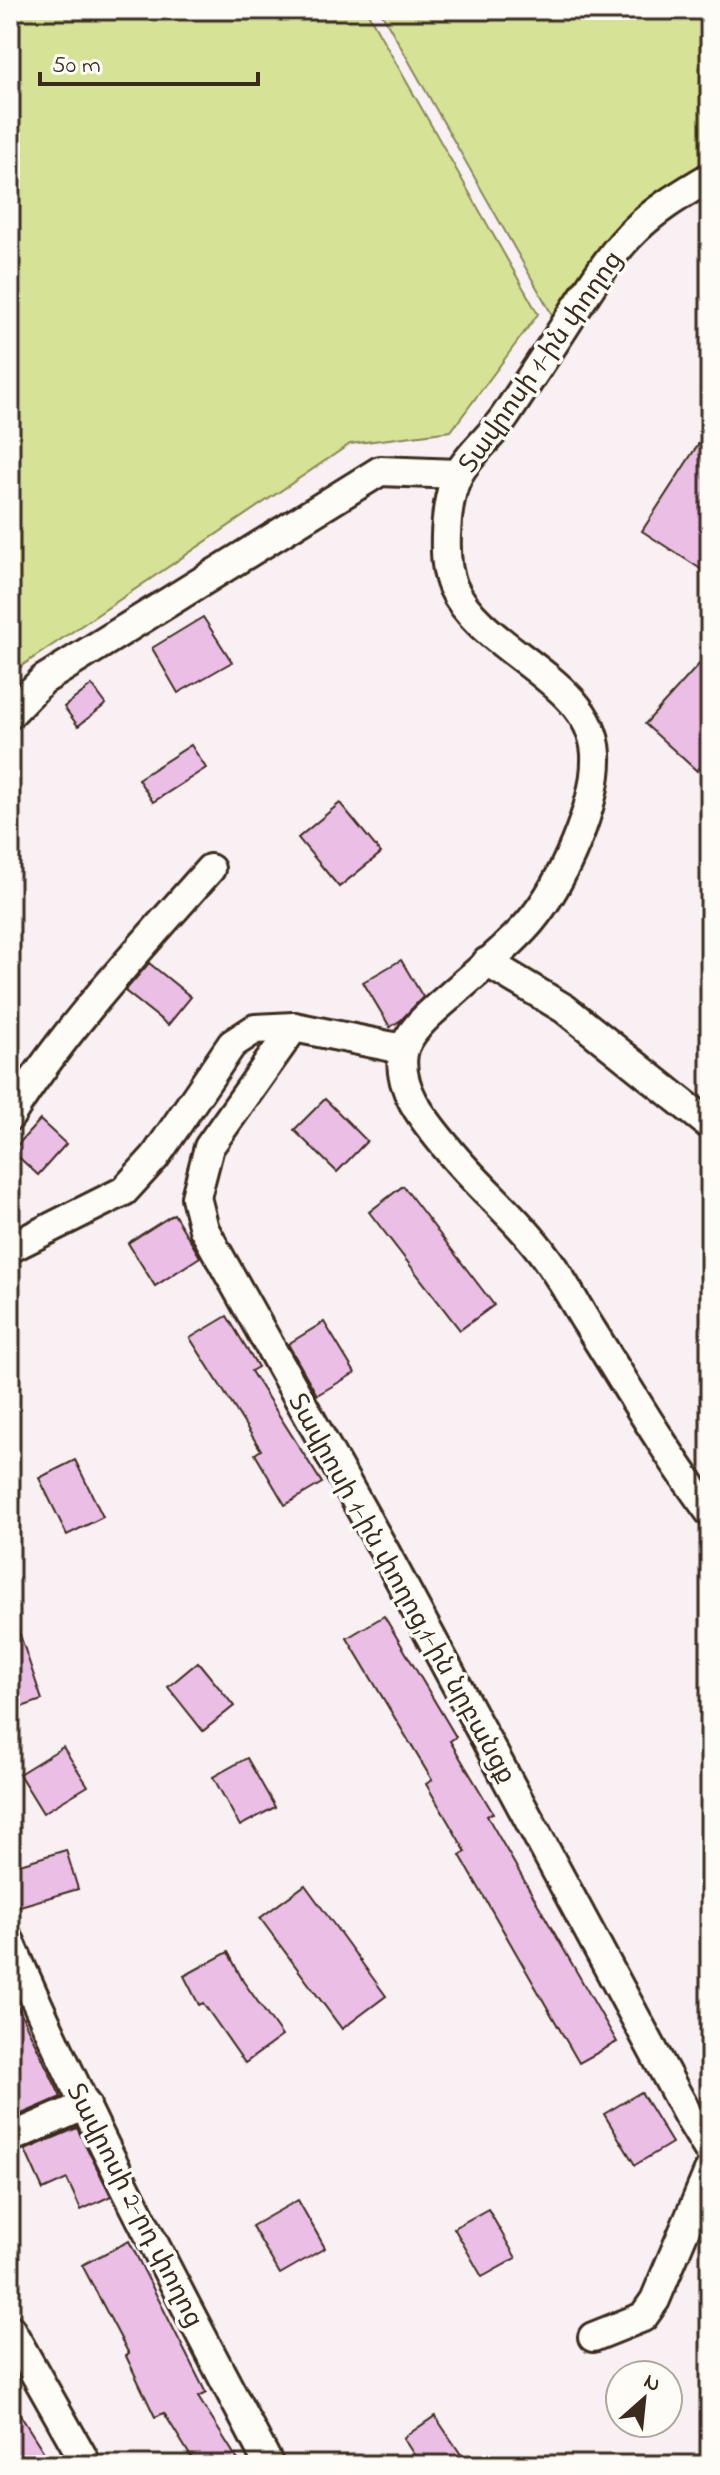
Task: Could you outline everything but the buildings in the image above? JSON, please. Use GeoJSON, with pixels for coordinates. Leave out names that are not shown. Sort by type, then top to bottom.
{"type":"FeatureCollection","features":[{"type":"Feature","properties":{"kind":"street","name":"Տավրոսի 1-ին փողոց"},"geometry":{"type":"LineString","coordinates":[[403,1049],[421,1023],[531,921],[563,870],[588,812],[595,779],[596,749],[582,712],[548,678],[499,641],[469,613],[451,585],[446,545],[449,504],[458,474],[502,421],[609,260],[634,230],[670,201],[710,177]]}},
{"type":"Feature","properties":{"kind":"street"},"geometry":{"type":"LineString","coordinates":[[10,714],[43,680],[380,471],[458,474]]}},
{"type":"Feature","properties":{"kind":"street"},"geometry":{"type":"LineString","coordinates":[[10,1116],[29,1085],[139,949],[210,869]]}},
{"type":"Feature","properties":{"kind":"street"},"geometry":{"type":"LineString","coordinates":[[487,962],[565,1009],[710,1125]]}},
{"type":"Feature","properties":{"kind":"street"},"geometry":{"type":"LineString","coordinates":[[10,1248],[124,1191],[155,1157],[232,1044],[255,1029],[294,1027],[403,1049],[403,1082],[429,1125],[460,1165],[504,1207],[547,1258],[710,1512]]}},
{"type":"Feature","properties":{"kind":"street","name":"Տավրոսի 1-ին փողոց,1-ին նրբանցք"},"geometry":{"type":"LineString","coordinates":[[294,1027],[209,1147],[196,1197],[204,1229],[385,1552],[710,2152]]}},
{"type":"Feature","properties":{"kind":"street","name":"Տավրոսի 2-րդ փողոց"},"geometry":{"type":"LineString","coordinates":[[10,1942],[86,2105],[269,2465]]}},
{"type":"Feature","properties":{"kind":"street"},"geometry":{"type":"LineString","coordinates":[[10,2138],[86,2105]]}},
{"type":"Feature","properties":{"kind":"street"},"geometry":{"type":"LineString","coordinates":[[593,2337],[643,2317],[655,2300],[710,2169]]}},
{"type":"Feature","properties":{"kind":"street"},"geometry":{"type":"LineString","coordinates":[[10,2329],[87,2465]]}},
{"type":"Feature","properties":{"kind":"green space"},"geometry":{"type":"Polygon","coordinates":[[[10,10],[366,10],[538,314],[451,431],[350,444],[23,665],[10,678],[10,10]]]}},
{"type":"Feature","properties":{"kind":"green space"},"geometry":{"type":"Polygon","coordinates":[[[380,10],[710,10],[710,161],[554,318],[380,10]]]}}]}
